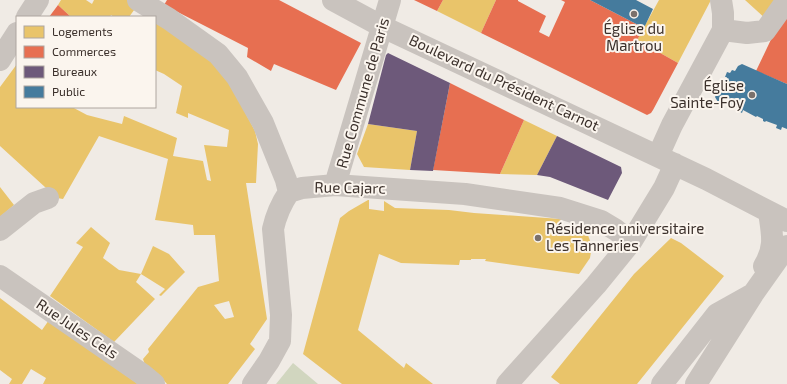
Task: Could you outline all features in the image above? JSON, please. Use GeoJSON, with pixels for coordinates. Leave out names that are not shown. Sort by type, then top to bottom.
{"type":"FeatureCollection","features":[{"type":"Feature","properties":{"kind":"street"},"geometry":{"type":"LineString","coordinates":[[28,16],[38,0]]}},
{"type":"Feature","properties":{"kind":"street"},"geometry":{"type":"LineString","coordinates":[[138,0],[169,19],[218,54],[237,77],[263,123],[286,180],[289,192],[281,203],[275,218],[273,229],[281,315],[280,341],[269,361],[253,384]]}},
{"type":"Feature","properties":{"kind":"street","name":"Boulevard du Président Carnot"},"geometry":{"type":"LineString","coordinates":[[333,0],[383,26],[736,193],[778,217]]}},
{"type":"Feature","properties":{"kind":"street","name":"Rue Commune de Paris"},"geometry":{"type":"LineString","coordinates":[[335,185],[390,0]]}},
{"type":"Feature","properties":{"kind":"street"},"geometry":{"type":"LineString","coordinates":[[507,384],[596,284],[631,242],[661,194],[672,125],[723,30],[721,0]]}},
{"type":"Feature","properties":{"kind":"street"},"geometry":{"type":"LineString","coordinates":[[723,30],[747,33],[765,31],[787,0]]}},
{"type":"Feature","properties":{"kind":"street"},"geometry":{"type":"LineString","coordinates":[[0,60],[16,35]]}},
{"type":"Feature","properties":{"kind":"street","name":"Rue Cajarc"},"geometry":{"type":"LineString","coordinates":[[289,192],[302,188],[335,185],[465,194],[560,208],[601,222],[616,230],[631,242]]}},
{"type":"Feature","properties":{"kind":"street"},"geometry":{"type":"LineString","coordinates":[[0,230],[34,203],[48,198]]}},
{"type":"Feature","properties":{"kind":"street"},"geometry":{"type":"LineString","coordinates":[[662,384],[717,314],[746,298],[769,258],[778,217]]}},
{"type":"Feature","properties":{"kind":"street"},"geometry":{"type":"LineString","coordinates":[[696,384],[718,351],[725,324],[787,246]]}},
{"type":"Feature","properties":{"kind":"street","name":"Rue Jules Cels"},"geometry":{"type":"LineString","coordinates":[[0,276],[135,369],[154,384]]}},
{"type":"Feature","properties":{"kind":"green space"},"geometry":{"type":"Polygon","coordinates":[[[293,363],[318,384],[276,384],[293,363]]]}},
{"type":"Feature","properties":{"kind":"building: Logements"},"geometry":{"type":"Polygon","coordinates":[[[61,0],[86,0],[92,4],[94,0],[127,0],[137,6],[130,16],[70,16],[58,5],[61,0]]]}},
{"type":"Feature","properties":{"kind":"building: Logements"},"geometry":{"type":"Polygon","coordinates":[[[443,0],[496,0],[481,33],[437,11],[443,0]]]}},
{"type":"Feature","properties":{"kind":"building: Logements"},"geometry":{"type":"Polygon","coordinates":[[[659,0],[711,0],[678,63],[637,40],[659,0]]]}},
{"type":"Feature","properties":{"kind":"building: Logements"},"geometry":{"type":"Polygon","coordinates":[[[745,0],[779,0],[766,19],[745,0]]]}},
{"type":"Feature","properties":{"kind":"building: Logements"},"geometry":{"type":"Polygon","coordinates":[[[156,18],[220,65],[255,131],[258,144],[256,183],[246,183],[267,319],[250,344],[255,349],[228,384],[167,384],[158,374],[145,365],[143,359],[149,352],[148,349],[198,287],[219,281],[215,235],[194,235],[193,225],[155,220],[168,159],[99,136],[63,199],[57,198],[0,146],[0,87],[16,65],[16,108],[74,108],[87,115],[122,124],[124,116],[177,138],[173,156],[203,161],[207,180],[211,181],[204,145],[227,147],[229,130],[188,113],[188,118],[176,113],[182,86],[156,70],[156,18]],[[229,301],[214,305],[225,319],[234,317],[229,301]]]}},
{"type":"Feature","properties":{"kind":"building: Logements"},"geometry":{"type":"Polygon","coordinates":[[[524,120],[557,136],[537,175],[500,174],[524,120]]]}},
{"type":"Feature","properties":{"kind":"building: Logements"},"geometry":{"type":"Polygon","coordinates":[[[368,124],[417,131],[410,170],[364,167],[357,154],[368,124]]]}},
{"type":"Feature","properties":{"kind":"building: Logements"},"geometry":{"type":"Polygon","coordinates":[[[0,187],[14,205],[0,217],[0,187]]]}},
{"type":"Feature","properties":{"kind":"building: Logements"},"geometry":{"type":"Polygon","coordinates":[[[368,200],[369,209],[384,211],[384,201],[395,208],[449,210],[561,219],[560,225],[586,230],[592,246],[590,258],[579,274],[485,261],[486,259],[460,260],[459,265],[401,263],[379,254],[358,330],[404,368],[406,363],[433,384],[342,384],[303,354],[340,218],[368,200]]]}},
{"type":"Feature","properties":{"kind":"building: Logements"},"geometry":{"type":"Polygon","coordinates":[[[91,227],[110,243],[103,258],[119,270],[141,274],[136,282],[155,299],[114,342],[50,296],[83,247],[76,243],[91,227]]]}},
{"type":"Feature","properties":{"kind":"building: Logements"},"geometry":{"type":"Polygon","coordinates":[[[671,238],[681,243],[724,276],[637,384],[560,384],[551,377],[634,274],[671,238]]]}},
{"type":"Feature","properties":{"kind":"building: Logements"},"geometry":{"type":"Polygon","coordinates":[[[153,246],[169,254],[185,272],[161,296],[159,295],[165,289],[141,274],[153,246]]]}},
{"type":"Feature","properties":{"kind":"building: Logements"},"geometry":{"type":"Polygon","coordinates":[[[0,298],[42,330],[49,320],[138,384],[43,384],[46,378],[31,369],[22,384],[9,384],[12,379],[0,370],[0,298]]]}},
{"type":"Feature","properties":{"kind":"building: Commerces"},"geometry":{"type":"Polygon","coordinates":[[[167,0],[279,0],[361,43],[336,90],[274,64],[271,71],[247,57],[248,48],[164,5],[167,0]]]}},
{"type":"Feature","properties":{"kind":"building: Commerces"},"geometry":{"type":"Polygon","coordinates":[[[414,0],[443,0],[437,11],[414,0]]]}},
{"type":"Feature","properties":{"kind":"building: Commerces"},"geometry":{"type":"Polygon","coordinates":[[[496,0],[518,0],[546,16],[539,32],[549,37],[565,2],[561,0],[590,0],[644,28],[637,40],[678,63],[653,110],[647,115],[481,33],[496,0]]]}},
{"type":"Feature","properties":{"kind":"building: Commerces"},"geometry":{"type":"Polygon","coordinates":[[[58,5],[70,16],[50,16],[58,5]]]}},
{"type":"Feature","properties":{"kind":"building: Commerces"},"geometry":{"type":"Polygon","coordinates":[[[787,16],[787,84],[756,71],[776,29],[787,16]]]}},
{"type":"Feature","properties":{"kind":"building: Commerces"},"geometry":{"type":"Polygon","coordinates":[[[450,83],[524,120],[500,174],[433,170],[450,83]]]}},
{"type":"Feature","properties":{"kind":"building: Bureaux"},"geometry":{"type":"Polygon","coordinates":[[[388,53],[450,83],[433,171],[410,170],[417,131],[368,124],[386,55],[388,53]]]}},
{"type":"Feature","properties":{"kind":"building: Bureaux"},"geometry":{"type":"Polygon","coordinates":[[[557,136],[621,167],[622,173],[608,200],[550,177],[537,175],[557,136]]]}},
{"type":"Feature","properties":{"kind":"building: Public","name":"Église du Martrou"},"geometry":{"type":"Polygon","coordinates":[[[590,0],[636,0],[653,9],[644,28],[590,0]]]}},
{"type":"Feature","properties":{"kind":"building: Public","name":"Église Sainte-Foy"},"geometry":{"type":"Polygon","coordinates":[[[742,64],[787,84],[787,129],[782,127],[781,130],[776,128],[777,125],[766,121],[765,122],[757,116],[756,117],[743,110],[742,113],[737,110],[739,108],[723,101],[718,102],[715,97],[717,93],[719,93],[727,77],[725,77],[727,72],[730,73],[732,70],[735,71],[738,66],[742,64]]]}},
{"type":"Feature","properties":{"kind":"place","name":"Église du Martrou"},"geometry":{"type":"Point","coordinates":[634,14]}},
{"type":"Feature","properties":{"kind":"place","name":"Église Sainte-Foy"},"geometry":{"type":"Point","coordinates":[752,95]}},
{"type":"Feature","properties":{"kind":"place","name":"Résidence universitaire Les Tanneries"},"geometry":{"type":"Point","coordinates":[538,238]}}]}
